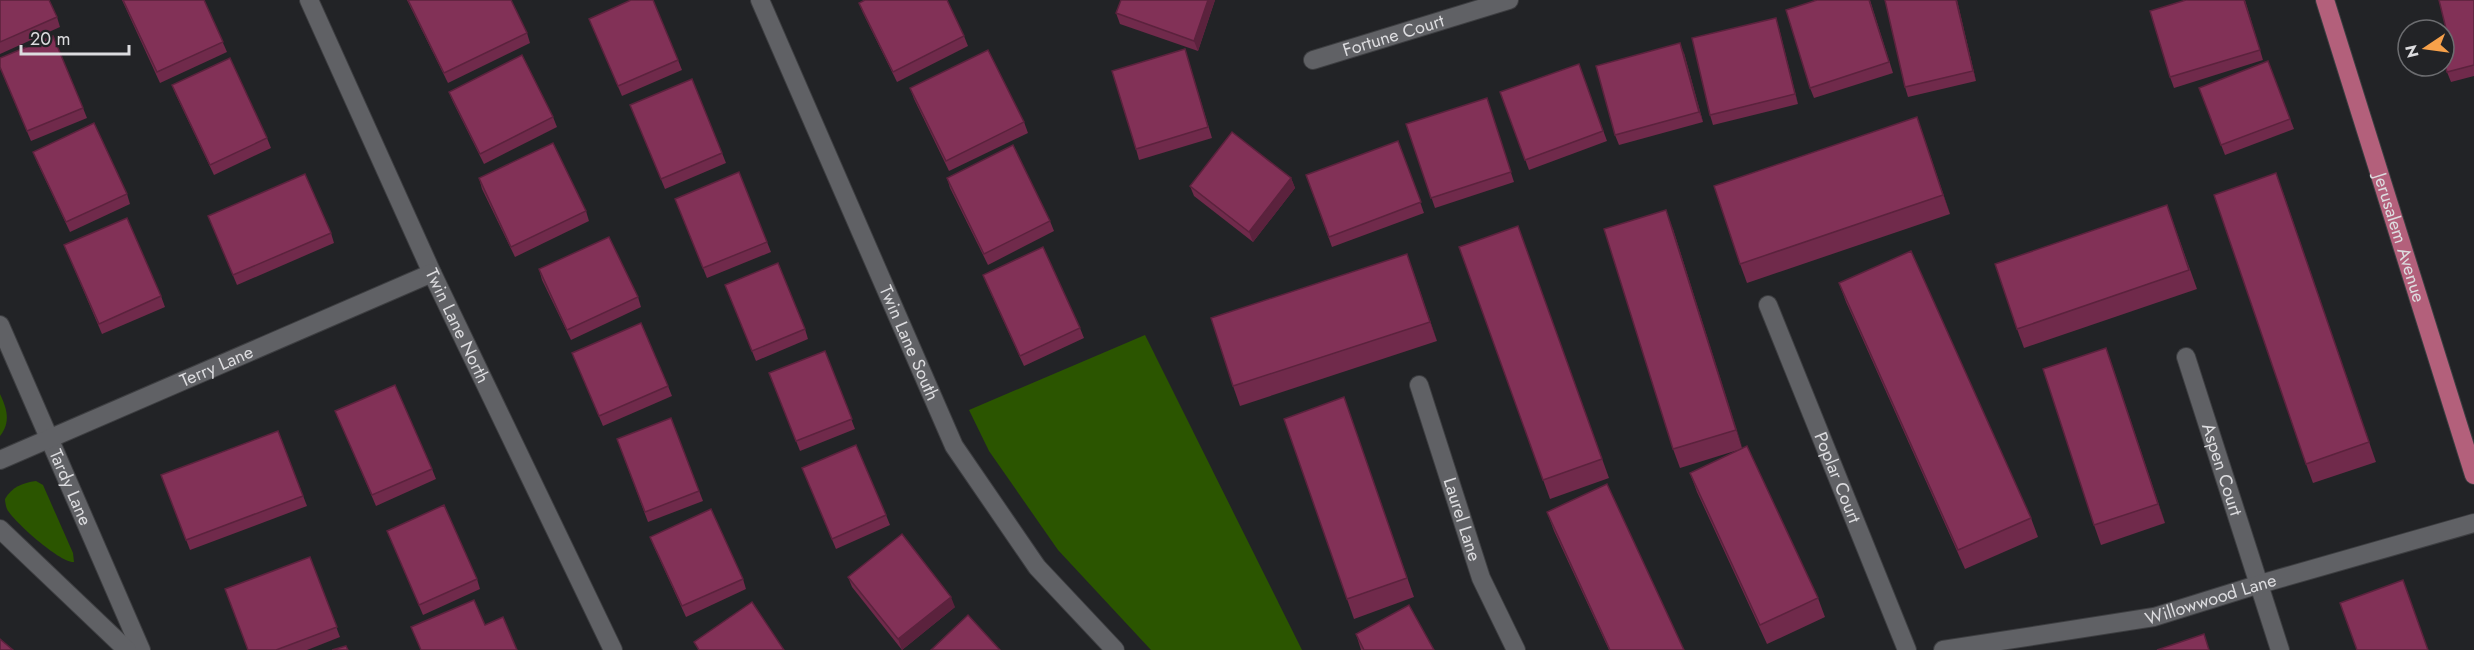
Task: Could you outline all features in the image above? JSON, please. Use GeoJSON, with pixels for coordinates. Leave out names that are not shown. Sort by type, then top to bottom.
{"type":"FeatureCollection","features":[{"type":"Feature","properties":{"kind":"main road","name":"Jerusalem Avenue"},"geometry":{"type":"LineString","coordinates":[[2325,0],[2474,475]]}},
{"type":"Feature","properties":{"kind":"street","name":"Twin Lane North"},"geometry":{"type":"LineString","coordinates":[[309,0],[432,273],[612,650]]}},
{"type":"Feature","properties":{"kind":"street","name":"Twin Lane South"},"geometry":{"type":"LineString","coordinates":[[760,0],[954,446],[1037,567],[1115,650]]}},
{"type":"Feature","properties":{"kind":"street","name":"Fortune Court"},"geometry":{"type":"LineString","coordinates":[[1313,60],[1509,0]]}},
{"type":"Feature","properties":{"kind":"street","name":"Terry Lane"},"geometry":{"type":"LineString","coordinates":[[0,460],[432,273]]}},
{"type":"Feature","properties":{"kind":"street","name":"Poplar Court"},"geometry":{"type":"LineString","coordinates":[[1768,305],[1907,650]]}},
{"type":"Feature","properties":{"kind":"street","name":"Tardy Lane"},"geometry":{"type":"LineString","coordinates":[[0,325],[141,650]]}},
{"type":"Feature","properties":{"kind":"street","name":"Aspen Court"},"geometry":{"type":"LineString","coordinates":[[2186,357],[2280,650]]}},
{"type":"Feature","properties":{"kind":"street","name":"Laurel Lane"},"geometry":{"type":"LineString","coordinates":[[1419,385],[1481,578],[1516,650]]}},
{"type":"Feature","properties":{"kind":"street","name":"Willowwood Lane"},"geometry":{"type":"LineString","coordinates":[[1943,650],[2154,616],[2474,523]]}},
{"type":"Feature","properties":{"kind":"street"},"geometry":{"type":"LineString","coordinates":[[0,529],[127,650]]}},
{"type":"Feature","properties":{"kind":"green space"},"geometry":{"type":"Polygon","coordinates":[[[1145,335],[1302,650],[1151,650],[1058,550],[989,451],[969,410],[1145,335]]]}},
{"type":"Feature","properties":{"kind":"green space"},"geometry":{"type":"Polygon","coordinates":[[[0,394],[7,421],[0,436],[0,394]]]}},
{"type":"Feature","properties":{"kind":"green space"},"geometry":{"type":"Polygon","coordinates":[[[36,481],[43,485],[73,553],[74,562],[59,556],[38,541],[18,523],[7,509],[5,499],[11,491],[22,484],[36,481]]]}},
{"type":"Feature","properties":{"kind":"building"},"geometry":{"type":"Polygon","coordinates":[[[0,0],[49,0],[57,17],[0,42],[0,0]]]}},
{"type":"Feature","properties":{"kind":"building"},"geometry":{"type":"Polygon","coordinates":[[[123,0],[204,0],[223,42],[157,72],[123,0]]]}},
{"type":"Feature","properties":{"kind":"building"},"geometry":{"type":"Polygon","coordinates":[[[408,0],[511,0],[527,33],[444,73],[408,0]]]}},
{"type":"Feature","properties":{"kind":"building"},"geometry":{"type":"Polygon","coordinates":[[[631,0],[653,0],[678,60],[618,86],[589,19],[631,0]]]}},
{"type":"Feature","properties":{"kind":"building"},"geometry":{"type":"Polygon","coordinates":[[[865,0],[947,0],[964,36],[893,72],[859,3],[865,0]]]}},
{"type":"Feature","properties":{"kind":"building"},"geometry":{"type":"Polygon","coordinates":[[[1121,0],[1208,0],[1194,41],[1116,13],[1121,0]]]}},
{"type":"Feature","properties":{"kind":"building"},"geometry":{"type":"Polygon","coordinates":[[[1817,0],[1869,0],[1889,62],[1810,88],[1786,10],[1817,0]]]}},
{"type":"Feature","properties":{"kind":"building"},"geometry":{"type":"Polygon","coordinates":[[[1885,0],[1956,0],[1973,71],[1905,87],[1885,0]]]}},
{"type":"Feature","properties":{"kind":"building"},"geometry":{"type":"Polygon","coordinates":[[[2186,0],[2244,0],[2260,50],[2170,77],[2150,11],[2186,0]]]}},
{"type":"Feature","properties":{"kind":"building"},"geometry":{"type":"Polygon","coordinates":[[[2439,0],[2474,0],[2474,65],[2456,70],[2456,18],[2443,18],[2439,0]]]}},
{"type":"Feature","properties":{"kind":"building"},"geometry":{"type":"Polygon","coordinates":[[[1776,18],[1795,94],[1710,115],[1692,38],[1776,18]]]}},
{"type":"Feature","properties":{"kind":"building"},"geometry":{"type":"Polygon","coordinates":[[[53,36],[83,108],[27,131],[0,67],[0,58],[53,36]]]}},
{"type":"Feature","properties":{"kind":"building"},"geometry":{"type":"Polygon","coordinates":[[[1680,43],[1699,112],[1615,135],[1596,66],[1680,43]]]}},
{"type":"Feature","properties":{"kind":"building"},"geometry":{"type":"Polygon","coordinates":[[[1185,49],[1208,127],[1136,149],[1112,71],[1185,49]]]}},
{"type":"Feature","properties":{"kind":"building"},"geometry":{"type":"Polygon","coordinates":[[[988,50],[1024,122],[946,161],[910,88],[988,50]]]}},
{"type":"Feature","properties":{"kind":"building"},"geometry":{"type":"Polygon","coordinates":[[[522,55],[553,117],[480,154],[449,92],[522,55]]]}},
{"type":"Feature","properties":{"kind":"building"},"geometry":{"type":"Polygon","coordinates":[[[230,58],[267,138],[210,165],[172,85],[230,58]]]}},
{"type":"Feature","properties":{"kind":"building"},"geometry":{"type":"Polygon","coordinates":[[[2268,61],[2290,119],[2221,145],[2199,88],[2268,61]]]}},
{"type":"Feature","properties":{"kind":"building"},"geometry":{"type":"Polygon","coordinates":[[[1579,64],[1603,131],[1525,160],[1500,92],[1579,64]]]}},
{"type":"Feature","properties":{"kind":"building"},"geometry":{"type":"Polygon","coordinates":[[[692,79],[722,153],[661,179],[630,105],[692,79]]]}},
{"type":"Feature","properties":{"kind":"building"},"geometry":{"type":"Polygon","coordinates":[[[1487,98],[1511,172],[1431,198],[1406,124],[1487,98]]]}},
{"type":"Feature","properties":{"kind":"building"},"geometry":{"type":"Polygon","coordinates":[[[1917,117],[1943,195],[1740,264],[1714,186],[1917,117]]]}},
{"type":"Feature","properties":{"kind":"building"},"geometry":{"type":"Polygon","coordinates":[[[94,123],[127,194],[66,222],[33,152],[94,123]]]}},
{"type":"Feature","properties":{"kind":"building"},"geometry":{"type":"Polygon","coordinates":[[[1232,132],[1291,178],[1249,232],[1190,186],[1232,132]]]}},
{"type":"Feature","properties":{"kind":"building"},"geometry":{"type":"Polygon","coordinates":[[[1398,141],[1421,202],[1329,237],[1306,175],[1398,141]]]}},
{"type":"Feature","properties":{"kind":"building"},"geometry":{"type":"Polygon","coordinates":[[[553,143],[586,211],[511,247],[479,178],[553,143]]]}},
{"type":"Feature","properties":{"kind":"building"},"geometry":{"type":"Polygon","coordinates":[[[1013,145],[1050,221],[984,254],[947,178],[1013,145]]]}},
{"type":"Feature","properties":{"kind":"building"},"geometry":{"type":"Polygon","coordinates":[[[739,172],[767,242],[703,268],[675,199],[739,172]]]}},
{"type":"Feature","properties":{"kind":"building"},"geometry":{"type":"Polygon","coordinates":[[[2276,173],[2369,442],[2306,464],[2214,195],[2276,173]]]}},
{"type":"Feature","properties":{"kind":"building"},"geometry":{"type":"Polygon","coordinates":[[[305,174],[331,233],[233,275],[208,216],[305,174]]]}},
{"type":"Feature","properties":{"kind":"building"},"geometry":{"type":"Polygon","coordinates":[[[2167,205],[2189,270],[2017,329],[1995,264],[2167,205]]]}},
{"type":"Feature","properties":{"kind":"building"},"geometry":{"type":"Polygon","coordinates":[[[1666,210],[1736,430],[1673,449],[1604,229],[1666,210]]]}},
{"type":"Feature","properties":{"kind":"building"},"geometry":{"type":"Polygon","coordinates":[[[127,218],[161,296],[99,324],[64,245],[127,218]]]}},
{"type":"Feature","properties":{"kind":"building"},"geometry":{"type":"Polygon","coordinates":[[[1518,226],[1602,459],[1543,480],[1459,247],[1518,226]]]}},
{"type":"Feature","properties":{"kind":"building"},"geometry":{"type":"Polygon","coordinates":[[[609,237],[638,297],[567,330],[539,269],[609,237]]]}},
{"type":"Feature","properties":{"kind":"building"},"geometry":{"type":"Polygon","coordinates":[[[1043,247],[1080,328],[1020,356],[983,275],[1043,247]]]}},
{"type":"Feature","properties":{"kind":"building"},"geometry":{"type":"Polygon","coordinates":[[[1911,251],[2031,518],[1958,550],[1839,283],[1911,251]]]}},
{"type":"Feature","properties":{"kind":"building"},"geometry":{"type":"Polygon","coordinates":[[[1407,254],[1430,322],[1233,386],[1211,318],[1407,254]]]}},
{"type":"Feature","properties":{"kind":"building"},"geometry":{"type":"Polygon","coordinates":[[[778,263],[805,329],[752,351],[725,285],[778,263]]]}},
{"type":"Feature","properties":{"kind":"building"},"geometry":{"type":"Polygon","coordinates":[[[641,323],[668,386],[599,416],[572,353],[641,323]]]}},
{"type":"Feature","properties":{"kind":"building"},"geometry":{"type":"Polygon","coordinates":[[[2106,348],[2158,504],[2094,525],[2043,369],[2106,348]]]}},
{"type":"Feature","properties":{"kind":"building"},"geometry":{"type":"Polygon","coordinates":[[[825,351],[852,419],[796,441],[769,373],[825,351]]]}},
{"type":"Feature","properties":{"kind":"building"},"geometry":{"type":"Polygon","coordinates":[[[395,385],[432,469],[372,495],[335,411],[395,385]]]}},
{"type":"Feature","properties":{"kind":"building"},"geometry":{"type":"Polygon","coordinates":[[[1344,397],[1407,578],[1347,599],[1284,419],[1344,397]]]}},
{"type":"Feature","properties":{"kind":"building"},"geometry":{"type":"Polygon","coordinates":[[[671,418],[699,491],[645,512],[617,439],[671,418]]]}},
{"type":"Feature","properties":{"kind":"building"},"geometry":{"type":"Polygon","coordinates":[[[278,431],[303,496],[186,540],[161,475],[278,431]]]}},
{"type":"Feature","properties":{"kind":"building"},"geometry":{"type":"Polygon","coordinates":[[[856,445],[886,515],[832,539],[802,468],[856,445]]]}},
{"type":"Feature","properties":{"kind":"building"},"geometry":{"type":"Polygon","coordinates":[[[1747,446],[1818,598],[1760,625],[1690,473],[1747,446]]]}},
{"type":"Feature","properties":{"kind":"building"},"geometry":{"type":"Polygon","coordinates":[[[1607,484],[1684,650],[1610,650],[1547,512],[1607,484]]]}},
{"type":"Feature","properties":{"kind":"building"},"geometry":{"type":"Polygon","coordinates":[[[444,505],[477,579],[419,605],[387,531],[444,505]]]}},
{"type":"Feature","properties":{"kind":"building"},"geometry":{"type":"Polygon","coordinates":[[[711,509],[743,579],[682,606],[650,537],[711,509]]]}},
{"type":"Feature","properties":{"kind":"building"},"geometry":{"type":"Polygon","coordinates":[[[902,534],[951,597],[898,639],[848,577],[902,534]]]}},
{"type":"Feature","properties":{"kind":"building"},"geometry":{"type":"Polygon","coordinates":[[[310,557],[337,627],[276,650],[248,650],[225,589],[310,557]]]}},
{"type":"Feature","properties":{"kind":"building"},"geometry":{"type":"Polygon","coordinates":[[[2403,580],[2428,650],[2357,650],[2340,603],[2403,580]]]}},
{"type":"Feature","properties":{"kind":"building"},"geometry":{"type":"Polygon","coordinates":[[[474,600],[485,625],[503,617],[517,650],[421,650],[411,627],[474,600]]]}},
{"type":"Feature","properties":{"kind":"building"},"geometry":{"type":"Polygon","coordinates":[[[752,602],[784,650],[699,650],[694,642],[752,602]]]}},
{"type":"Feature","properties":{"kind":"building"},"geometry":{"type":"Polygon","coordinates":[[[1409,605],[1434,650],[1364,650],[1356,634],[1409,605]]]}},
{"type":"Feature","properties":{"kind":"building"},"geometry":{"type":"Polygon","coordinates":[[[968,615],[1000,650],[931,650],[968,615]]]}},
{"type":"Feature","properties":{"kind":"building"},"geometry":{"type":"Polygon","coordinates":[[[2204,634],[2209,650],[2157,650],[2204,634]]]}},
{"type":"Feature","properties":{"kind":"building"},"geometry":{"type":"Polygon","coordinates":[[[0,639],[13,650],[0,650],[0,639]]]}},
{"type":"Feature","properties":{"kind":"building"},"geometry":{"type":"Polygon","coordinates":[[[346,646],[348,650],[332,650],[346,646]]]}}]}
